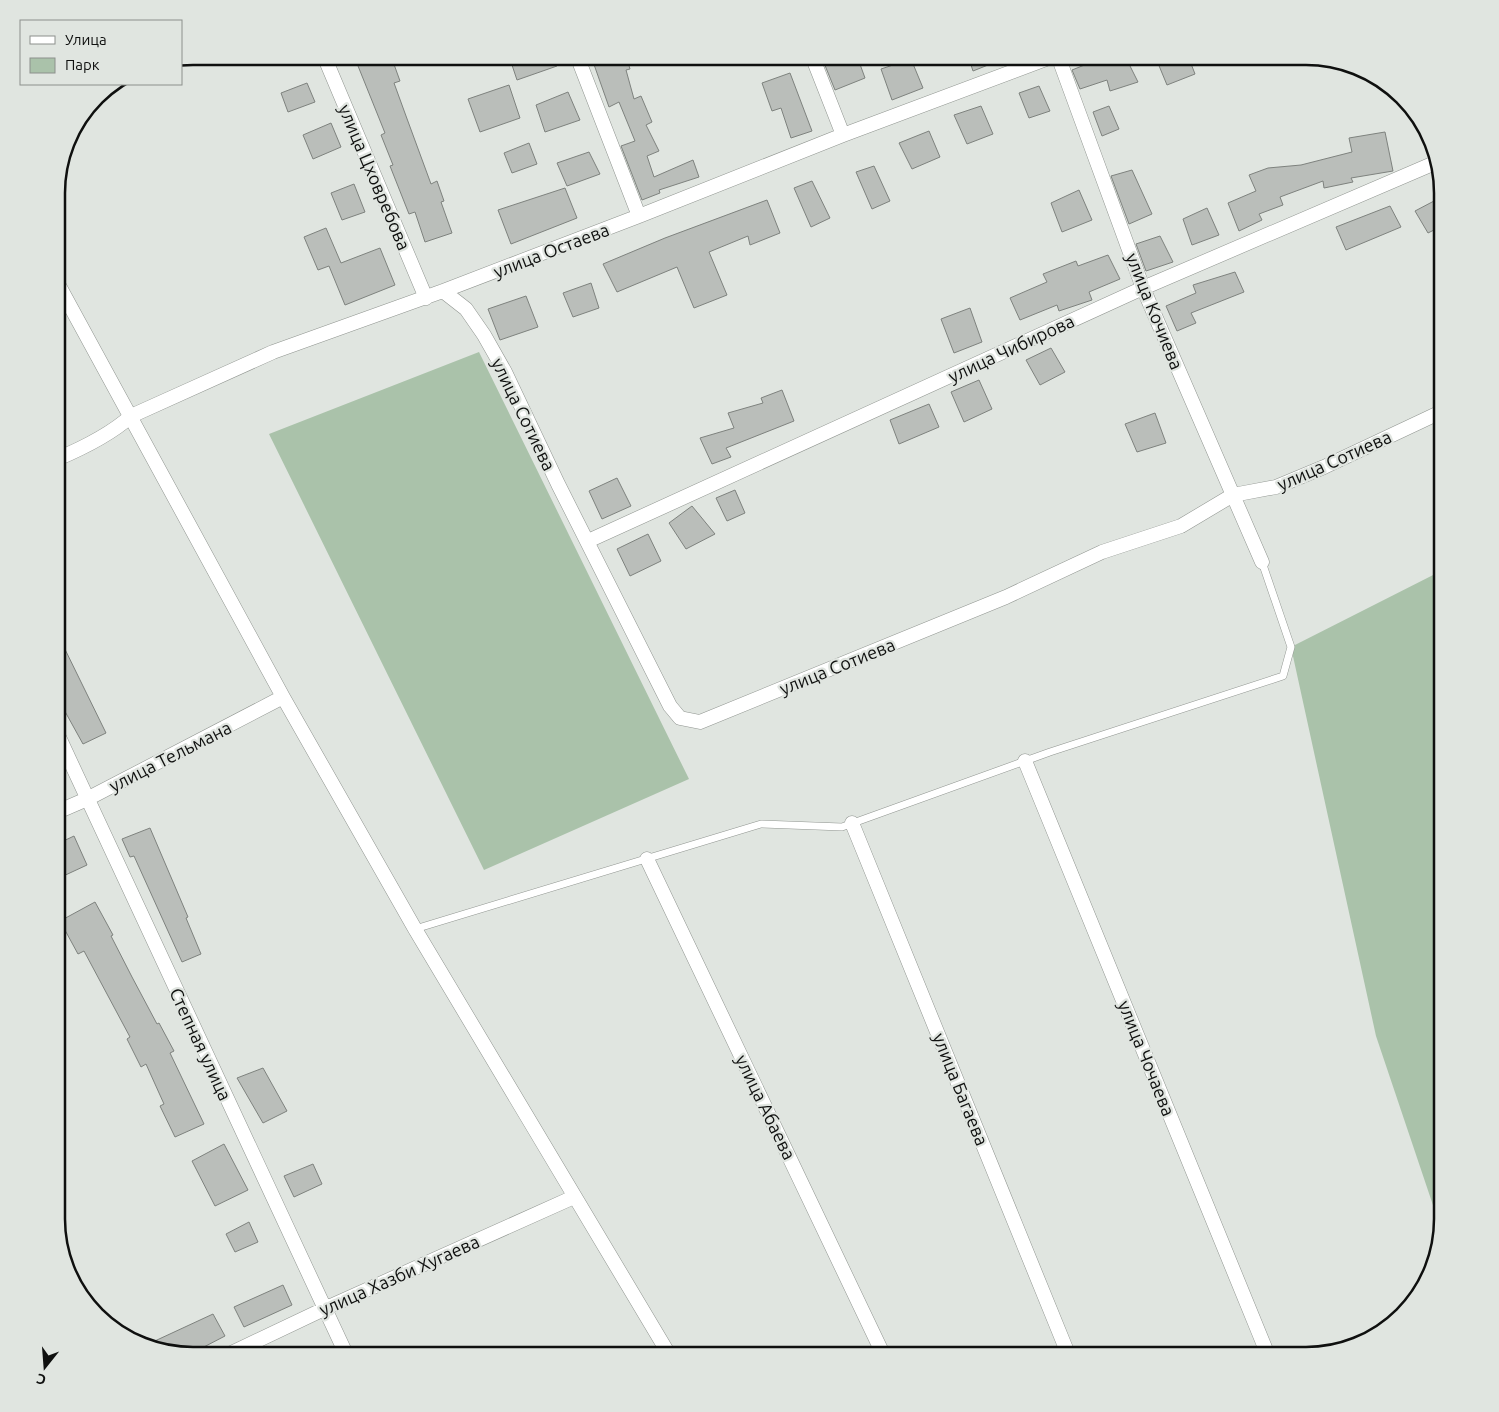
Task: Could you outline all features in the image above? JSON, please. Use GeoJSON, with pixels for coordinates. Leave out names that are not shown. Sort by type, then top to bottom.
{"type":"FeatureCollection","features":[{"type":"Feature","properties":{"kind":"street","name":"улица Цховребова"},"geometry":{"type":"LineString","coordinates":[[328,65],[426,298]]}},
{"type":"Feature","properties":{"kind":"street"},"geometry":{"type":"LineString","coordinates":[[580,65],[639,216]]}},
{"type":"Feature","properties":{"kind":"street"},"geometry":{"type":"LineString","coordinates":[[816,65],[843,135]]}},
{"type":"Feature","properties":{"kind":"street","name":"улица Остаева"},"geometry":{"type":"LineString","coordinates":[[65,455],[120,426],[131,416],[273,352],[426,298],[843,135],[1030,65]]}},
{"type":"Feature","properties":{"kind":"street","name":"улица Кочиева"},"geometry":{"type":"LineString","coordinates":[[1061,65],[1143,288],[1262,562]]}},
{"type":"Feature","properties":{"kind":"street","name":"улица Чибирова"},"geometry":{"type":"LineString","coordinates":[[588,542],[1143,288],[1431,165]]}},
{"type":"Feature","properties":{"kind":"street","name":"улица Сотиева"},"geometry":{"type":"LineString","coordinates":[[443,291],[466,309],[484,335],[505,372],[670,706],[680,718],[700,722],[1006,597],[1102,552],[1181,526],[1233,495],[1276,487],[1324,467],[1434,415]]}},
{"type":"Feature","properties":{"kind":"street"},"geometry":{"type":"LineString","coordinates":[[65,297],[119,400],[131,416],[283,697],[415,929],[665,1347]]}},
{"type":"Feature","properties":{"kind":"street","name":"улица Тельмана"},"geometry":{"type":"LineString","coordinates":[[65,808],[283,697]]}},
{"type":"Feature","properties":{"kind":"street","name":"Степная улица"},"geometry":{"type":"LineString","coordinates":[[65,752],[343,1347]]}},
{"type":"Feature","properties":{"kind":"street","name":"улица Чочаева"},"geometry":{"type":"LineString","coordinates":[[1025,762],[1264,1347]]}},
{"type":"Feature","properties":{"kind":"street","name":"улица Багаева"},"geometry":{"type":"LineString","coordinates":[[852,823],[1065,1347]]}},
{"type":"Feature","properties":{"kind":"street","name":"улица Абаева"},"geometry":{"type":"LineString","coordinates":[[647,859],[880,1347]]}},
{"type":"Feature","properties":{"kind":"street","name":"улица Хазби Хугаева"},"geometry":{"type":"LineString","coordinates":[[244,1347],[324,1308],[574,1196]]}},
{"type":"Feature","properties":{"kind":"lane"},"geometry":{"type":"LineString","coordinates":[[415,929],[761,824],[842,827],[1025,762],[1283,676],[1291,647],[1262,562]]}},
{"type":"Feature","properties":{"kind":"green space"},"geometry":{"type":"Polygon","coordinates":[[[479,352],[689,779],[484,870],[269,434],[479,352]]]}},
{"type":"Feature","properties":{"kind":"green space"},"geometry":{"type":"Polygon","coordinates":[[[1434,575],[1434,1208],[1376,1036],[1291,647],[1434,575]]]}},
{"type":"Feature","properties":{"kind":"building"},"geometry":{"type":"Polygon","coordinates":[[[358,65],[394,65],[400,81],[394,83],[431,184],[437,181],[444,201],[441,202],[452,233],[425,242],[415,212],[409,214],[390,166],[393,165],[381,135],[385,133],[358,65]]]}},
{"type":"Feature","properties":{"kind":"building"},"geometry":{"type":"Polygon","coordinates":[[[512,65],[557,65],[557,66],[517,80],[512,65]]]}},
{"type":"Feature","properties":{"kind":"building"},"geometry":{"type":"Polygon","coordinates":[[[594,65],[629,65],[630,69],[626,70],[634,99],[641,96],[652,122],[646,125],[659,151],[647,156],[654,177],[693,160],[699,177],[659,190],[660,193],[642,200],[621,146],[635,141],[619,102],[609,107],[594,65]]]}},
{"type":"Feature","properties":{"kind":"building"},"geometry":{"type":"Polygon","coordinates":[[[825,65],[860,65],[865,78],[835,90],[825,65]]]}},
{"type":"Feature","properties":{"kind":"building"},"geometry":{"type":"Polygon","coordinates":[[[893,65],[913,65],[923,88],[892,100],[881,69],[893,65]]]}},
{"type":"Feature","properties":{"kind":"building"},"geometry":{"type":"Polygon","coordinates":[[[971,65],[988,65],[973,71],[971,65]]]}},
{"type":"Feature","properties":{"kind":"building"},"geometry":{"type":"Polygon","coordinates":[[[1084,65],[1130,65],[1138,82],[1110,91],[1107,80],[1080,89],[1072,70],[1084,65]]]}},
{"type":"Feature","properties":{"kind":"building"},"geometry":{"type":"Polygon","coordinates":[[[1159,65],[1192,65],[1195,74],[1167,85],[1159,65]]]}},
{"type":"Feature","properties":{"kind":"building"},"geometry":{"type":"Polygon","coordinates":[[[790,73],[812,131],[791,138],[781,108],[772,111],[762,83],[790,73]]]}},
{"type":"Feature","properties":{"kind":"building"},"geometry":{"type":"Polygon","coordinates":[[[307,83],[315,102],[288,112],[281,93],[307,83]]]}},
{"type":"Feature","properties":{"kind":"building"},"geometry":{"type":"Polygon","coordinates":[[[509,85],[520,118],[480,132],[468,99],[509,85]]]}},
{"type":"Feature","properties":{"kind":"building"},"geometry":{"type":"Polygon","coordinates":[[[1039,86],[1050,111],[1029,118],[1019,93],[1039,86]]]}},
{"type":"Feature","properties":{"kind":"building"},"geometry":{"type":"Polygon","coordinates":[[[568,92],[580,120],[545,132],[536,105],[568,92]]]}},
{"type":"Feature","properties":{"kind":"building"},"geometry":{"type":"Polygon","coordinates":[[[981,106],[993,134],[967,144],[954,115],[981,106]]]}},
{"type":"Feature","properties":{"kind":"building"},"geometry":{"type":"Polygon","coordinates":[[[1109,106],[1119,129],[1102,136],[1093,112],[1109,106]]]}},
{"type":"Feature","properties":{"kind":"building"},"geometry":{"type":"Polygon","coordinates":[[[331,123],[341,147],[313,159],[303,135],[331,123]]]}},
{"type":"Feature","properties":{"kind":"building"},"geometry":{"type":"Polygon","coordinates":[[[929,131],[940,157],[912,169],[899,143],[929,131]]]}},
{"type":"Feature","properties":{"kind":"building"},"geometry":{"type":"Polygon","coordinates":[[[1385,132],[1393,171],[1351,178],[1353,182],[1324,188],[1323,181],[1280,197],[1283,205],[1259,214],[1262,220],[1239,231],[1228,203],[1256,191],[1249,175],[1268,168],[1301,165],[1352,152],[1349,138],[1385,132]]]}},
{"type":"Feature","properties":{"kind":"building"},"geometry":{"type":"Polygon","coordinates":[[[529,143],[537,164],[512,173],[504,153],[529,143]]]}},
{"type":"Feature","properties":{"kind":"building"},"geometry":{"type":"Polygon","coordinates":[[[589,152],[600,174],[567,186],[557,163],[589,152]]]}},
{"type":"Feature","properties":{"kind":"building"},"geometry":{"type":"Polygon","coordinates":[[[874,166],[890,201],[872,209],[856,172],[874,166]]]}},
{"type":"Feature","properties":{"kind":"building"},"geometry":{"type":"Polygon","coordinates":[[[1132,170],[1152,214],[1129,224],[1111,176],[1132,170]]]}},
{"type":"Feature","properties":{"kind":"building"},"geometry":{"type":"Polygon","coordinates":[[[812,181],[830,218],[811,227],[794,188],[812,181]]]}},
{"type":"Feature","properties":{"kind":"building"},"geometry":{"type":"Polygon","coordinates":[[[354,184],[365,212],[342,220],[331,193],[354,184]]]}},
{"type":"Feature","properties":{"kind":"building"},"geometry":{"type":"Polygon","coordinates":[[[565,188],[577,218],[511,244],[498,210],[565,188]]]}},
{"type":"Feature","properties":{"kind":"building"},"geometry":{"type":"Polygon","coordinates":[[[1079,190],[1092,220],[1062,232],[1051,203],[1079,190]]]}},
{"type":"Feature","properties":{"kind":"building"},"geometry":{"type":"Polygon","coordinates":[[[767,200],[780,233],[750,245],[748,236],[709,252],[727,295],[694,308],[677,267],[617,292],[603,264],[665,238],[767,200]]]}},
{"type":"Feature","properties":{"kind":"building"},"geometry":{"type":"Polygon","coordinates":[[[1434,201],[1434,230],[1428,233],[1415,211],[1434,201]]]}},
{"type":"Feature","properties":{"kind":"building"},"geometry":{"type":"Polygon","coordinates":[[[1390,206],[1401,227],[1346,250],[1336,227],[1390,206]]]}},
{"type":"Feature","properties":{"kind":"building"},"geometry":{"type":"Polygon","coordinates":[[[1207,208],[1219,235],[1192,245],[1183,219],[1207,208]]]}},
{"type":"Feature","properties":{"kind":"building"},"geometry":{"type":"Polygon","coordinates":[[[326,228],[341,263],[380,248],[395,285],[345,305],[329,266],[318,270],[304,237],[326,228]]]}},
{"type":"Feature","properties":{"kind":"building"},"geometry":{"type":"Polygon","coordinates":[[[1160,236],[1173,262],[1146,271],[1136,244],[1160,236]]]}},
{"type":"Feature","properties":{"kind":"building"},"geometry":{"type":"Polygon","coordinates":[[[1108,255],[1120,279],[1089,292],[1092,300],[1059,311],[1057,305],[1020,320],[1010,298],[1047,282],[1043,274],[1076,261],[1078,266],[1108,255]]]}},
{"type":"Feature","properties":{"kind":"building"},"geometry":{"type":"Polygon","coordinates":[[[1235,272],[1244,292],[1191,313],[1196,323],[1177,331],[1166,306],[1196,293],[1193,285],[1235,272]]]}},
{"type":"Feature","properties":{"kind":"building"},"geometry":{"type":"Polygon","coordinates":[[[591,283],[599,308],[573,317],[563,293],[591,283]]]}},
{"type":"Feature","properties":{"kind":"building"},"geometry":{"type":"Polygon","coordinates":[[[526,296],[538,327],[500,340],[488,309],[526,296]]]}},
{"type":"Feature","properties":{"kind":"building"},"geometry":{"type":"Polygon","coordinates":[[[970,308],[982,342],[954,353],[941,319],[970,308]]]}},
{"type":"Feature","properties":{"kind":"building"},"geometry":{"type":"Polygon","coordinates":[[[1051,348],[1065,372],[1040,385],[1026,360],[1051,348]]]}},
{"type":"Feature","properties":{"kind":"building"},"geometry":{"type":"Polygon","coordinates":[[[979,380],[992,409],[964,422],[951,392],[979,380]]]}},
{"type":"Feature","properties":{"kind":"building"},"geometry":{"type":"Polygon","coordinates":[[[782,390],[794,421],[726,448],[731,457],[712,464],[700,438],[734,428],[728,413],[763,403],[761,398],[782,390]]]}},
{"type":"Feature","properties":{"kind":"building"},"geometry":{"type":"Polygon","coordinates":[[[929,404],[939,427],[899,444],[890,420],[929,404]]]}},
{"type":"Feature","properties":{"kind":"building"},"geometry":{"type":"Polygon","coordinates":[[[1155,413],[1166,443],[1137,452],[1125,424],[1155,413]]]}},
{"type":"Feature","properties":{"kind":"building"},"geometry":{"type":"Polygon","coordinates":[[[617,478],[631,506],[602,519],[589,491],[617,478]]]}},
{"type":"Feature","properties":{"kind":"building"},"geometry":{"type":"Polygon","coordinates":[[[735,490],[745,513],[727,521],[716,498],[735,490]]]}},
{"type":"Feature","properties":{"kind":"building"},"geometry":{"type":"Polygon","coordinates":[[[692,506],[715,534],[686,549],[669,523],[692,506]]]}},
{"type":"Feature","properties":{"kind":"building"},"geometry":{"type":"Polygon","coordinates":[[[648,534],[661,561],[630,576],[617,549],[648,534]]]}},
{"type":"Feature","properties":{"kind":"building"},"geometry":{"type":"Polygon","coordinates":[[[65,649],[106,733],[83,744],[65,711],[65,649]]]}},
{"type":"Feature","properties":{"kind":"building"},"geometry":{"type":"Polygon","coordinates":[[[150,828],[188,917],[186,918],[201,954],[182,962],[134,856],[130,857],[122,839],[150,828]]]}},
{"type":"Feature","properties":{"kind":"building"},"geometry":{"type":"Polygon","coordinates":[[[74,836],[87,865],[65,875],[65,840],[74,836]]]}},
{"type":"Feature","properties":{"kind":"building"},"geometry":{"type":"Polygon","coordinates":[[[95,902],[113,935],[111,936],[132,977],[174,1051],[170,1053],[204,1124],[175,1137],[160,1106],[164,1104],[146,1064],[141,1067],[127,1039],[130,1037],[84,951],[78,954],[65,930],[65,918],[95,902]]]}},
{"type":"Feature","properties":{"kind":"building"},"geometry":{"type":"Polygon","coordinates":[[[263,1068],[287,1111],[263,1123],[237,1078],[263,1068]]]}},
{"type":"Feature","properties":{"kind":"building"},"geometry":{"type":"Polygon","coordinates":[[[224,1144],[248,1190],[215,1206],[192,1161],[224,1144]]]}},
{"type":"Feature","properties":{"kind":"building"},"geometry":{"type":"Polygon","coordinates":[[[313,1164],[322,1184],[294,1197],[284,1176],[313,1164]]]}},
{"type":"Feature","properties":{"kind":"building"},"geometry":{"type":"Polygon","coordinates":[[[249,1222],[258,1242],[235,1252],[226,1234],[249,1222]]]}},
{"type":"Feature","properties":{"kind":"building"},"geometry":{"type":"Polygon","coordinates":[[[283,1285],[292,1305],[244,1327],[234,1307],[283,1285]]]}},
{"type":"Feature","properties":{"kind":"building"},"geometry":{"type":"Polygon","coordinates":[[[213,1314],[225,1336],[204,1347],[168,1345],[155,1341],[213,1314]]]}}]}
